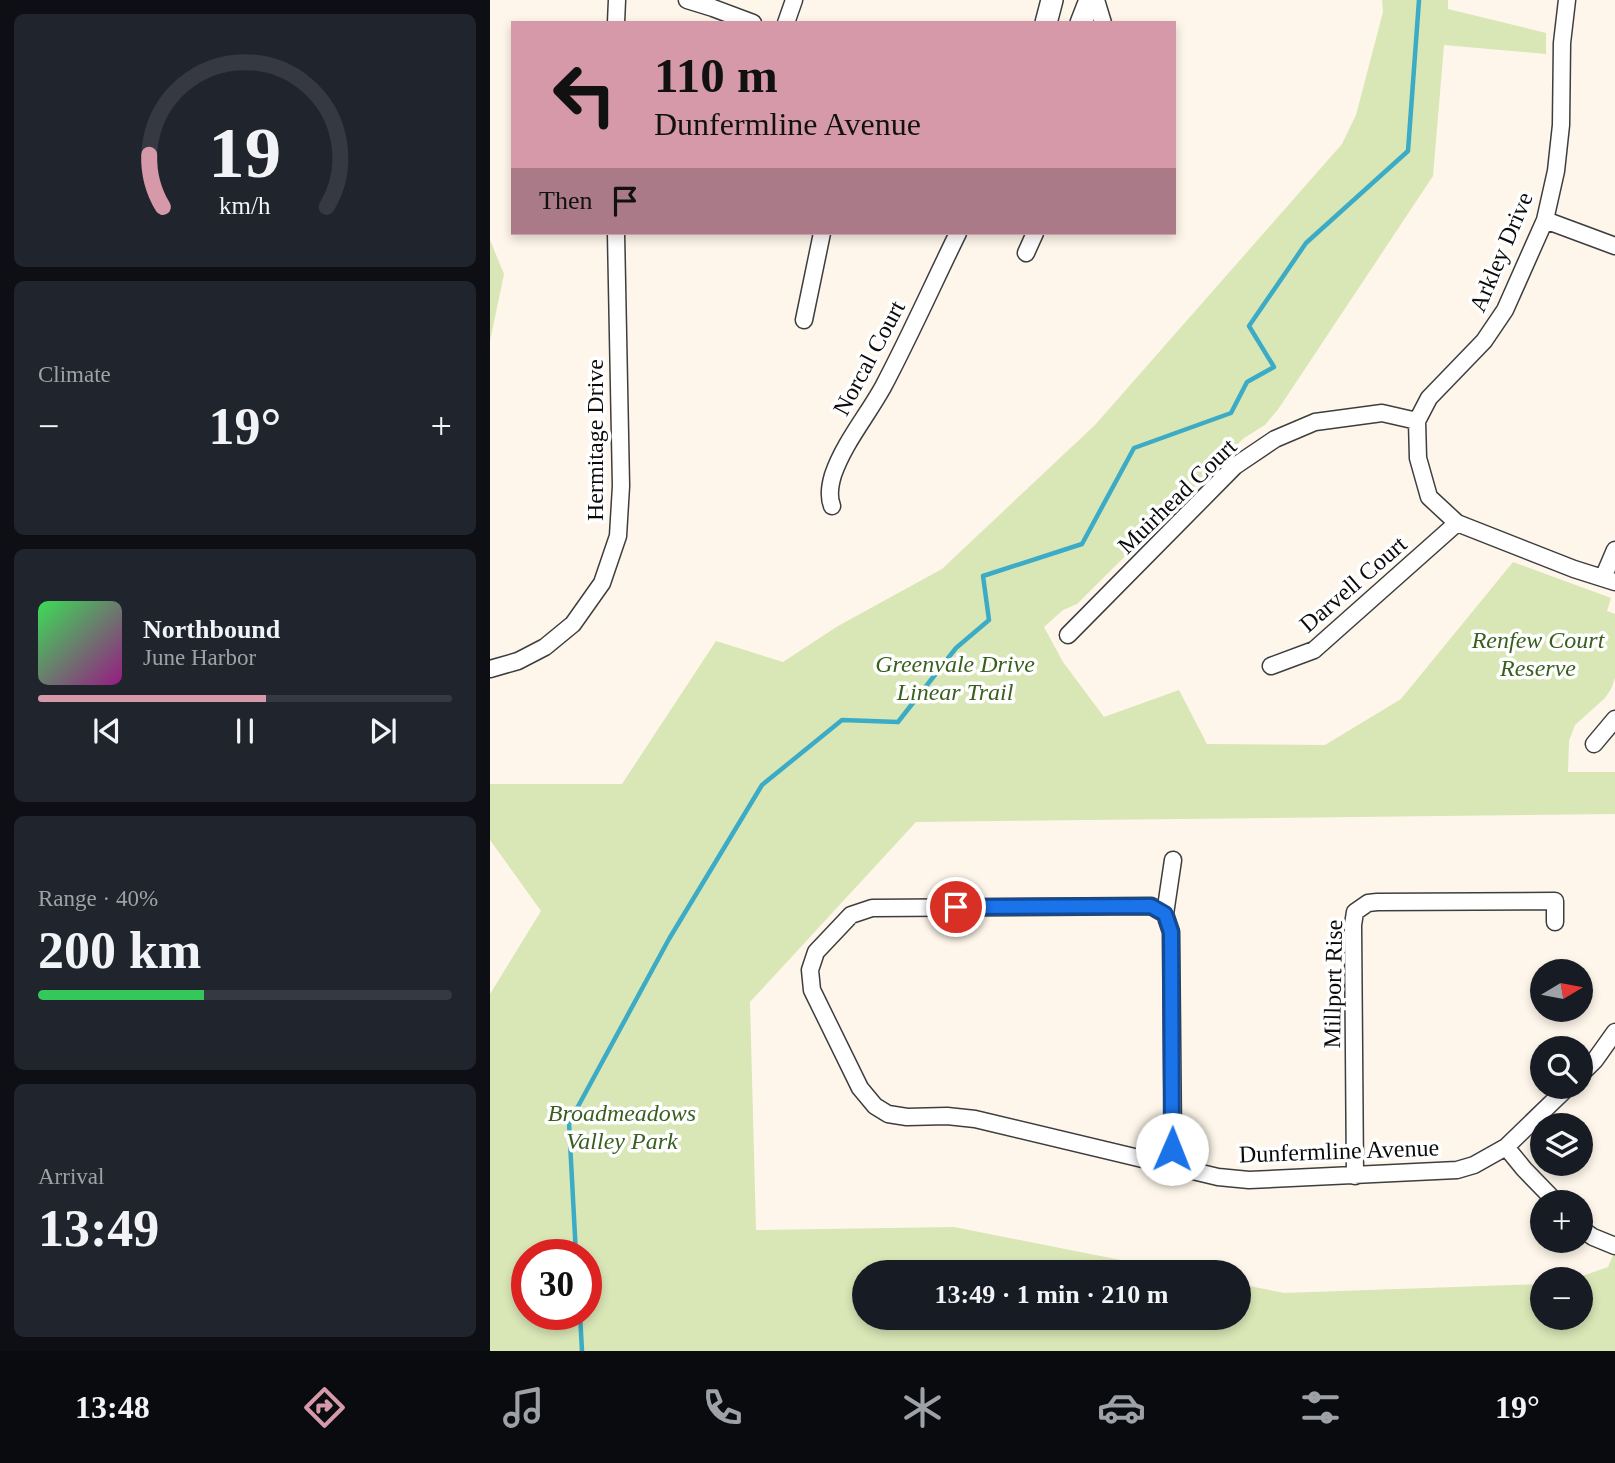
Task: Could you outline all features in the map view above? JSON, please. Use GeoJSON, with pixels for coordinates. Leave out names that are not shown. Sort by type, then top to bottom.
{"type":"FeatureCollection","features":[{"type":"Feature","properties":{"kind":"street"},"geometry":{"type":"LineString","coordinates":[[616,21],[617,0]]}},
{"type":"Feature","properties":{"kind":"street"},"geometry":{"type":"LineString","coordinates":[[687,0],[748,21]]}},
{"type":"Feature","properties":{"kind":"street"},"geometry":{"type":"LineString","coordinates":[[787,21],[794,0]]}},
{"type":"Feature","properties":{"kind":"street"},"geometry":{"type":"LineString","coordinates":[[1046,21],[1052,0]]}},
{"type":"Feature","properties":{"kind":"street"},"geometry":{"type":"LineString","coordinates":[[1082,21],[1090,0]]}},
{"type":"Feature","properties":{"kind":"street"},"geometry":{"type":"LineString","coordinates":[[1096,0],[1102,21]]}},
{"type":"Feature","properties":{"kind":"street","name":"Arkley Drive"},"geometry":{"type":"LineString","coordinates":[[1417,421],[1429,398],[1484,341],[1505,310],[1545,220],[1556,171],[1560,137],[1562,43],[1567,0]]}},
{"type":"Feature","properties":{"kind":"street"},"geometry":{"type":"LineString","coordinates":[[1545,220],[1615,246]]}},
{"type":"Feature","properties":{"kind":"street","name":"Hermitage Drive"},"geometry":{"type":"LineString","coordinates":[[490,669],[518,661],[545,647],[573,624],[602,583],[618,536],[621,486],[616,235]]}},
{"type":"Feature","properties":{"kind":"street"},"geometry":{"type":"LineString","coordinates":[[804,320],[822,235]]}},
{"type":"Feature","properties":{"kind":"street","name":"Norcal Court"},"geometry":{"type":"LineString","coordinates":[[832,506],[830,488],[845,449],[891,372],[957,235]]}},
{"type":"Feature","properties":{"kind":"street"},"geometry":{"type":"LineString","coordinates":[[1026,253],[1034,235]]}},
{"type":"Feature","properties":{"kind":"street","name":"Muirhead Court"},"geometry":{"type":"LineString","coordinates":[[1068,635],[1235,466],[1275,439],[1315,422],[1382,413],[1417,421]]}},
{"type":"Feature","properties":{"kind":"street"},"geometry":{"type":"LineString","coordinates":[[1417,421],[1418,458],[1429,497],[1457,523],[1609,580],[1615,550]]}},
{"type":"Feature","properties":{"kind":"street","name":"Darvell Court"},"geometry":{"type":"LineString","coordinates":[[1271,666],[1314,650],[1457,523]]}},
{"type":"Feature","properties":{"kind":"street"},"geometry":{"type":"LineString","coordinates":[[1594,744],[1615,719]]}},
{"type":"Feature","properties":{"kind":"street"},"geometry":{"type":"LineString","coordinates":[[1169,1165],[1173,1141],[1171,932],[1165,914],[1173,860]]}},
{"type":"Feature","properties":{"kind":"street","name":"Millport Rise"},"geometry":{"type":"LineString","coordinates":[[1355,1176],[1355,912],[1368,903],[1377,902],[1558,897],[1555,922]]}},
{"type":"Feature","properties":{"kind":"street","name":"Dunfermline Avenue"},"geometry":{"type":"LineString","coordinates":[[1165,914],[1151,906],[872,908],[851,915],[816,952],[810,970],[813,990],[860,1087],[875,1106],[888,1114],[975,1119],[1218,1177],[1249,1180],[1457,1170],[1474,1165],[1506,1147],[1556,1099]]}},
{"type":"Feature","properties":{"kind":"street"},"geometry":{"type":"LineString","coordinates":[[1593,1062],[1615,1032]]}},
{"type":"Feature","properties":{"kind":"street"},"geometry":{"type":"LineString","coordinates":[[1506,1147],[1545,1190]]}},
{"type":"Feature","properties":{"kind":"street"},"geometry":{"type":"LineString","coordinates":[[1593,1237],[1615,1246]]}},
{"type":"Feature","properties":{"kind":"green space"},"geometry":{"type":"Polygon","coordinates":[[[1382,0],[1448,0],[1448,9],[1546,33],[1546,54],[1444,45],[1433,176],[1279,408],[1265,425],[1244,438],[1077,604],[1063,610],[1044,627],[1063,662],[1104,717],[1179,690],[1207,744],[1325,745],[1401,699],[1513,562],[1611,598],[1607,611],[1615,614],[1615,678],[1605,698],[1575,725],[1569,741],[1568,772],[1615,772],[1615,814],[916,822],[750,1002],[756,1230],[954,1227],[1120,1260],[852,1260],[852,1330],[1251,1330],[1251,1286],[1284,1293],[1530,1284],[1530,1330],[1593,1330],[1593,1272],[1608,1267],[1615,1255],[1615,1351],[490,1351],[490,994],[541,911],[490,840],[490,784],[622,784],[716,641],[783,662],[838,626],[942,569],[1095,425],[1342,144],[1356,115],[1383,12],[1382,0]]]}},
{"type":"Feature","properties":{"kind":"green space"},"geometry":{"type":"Polygon","coordinates":[[[490,240],[504,274],[490,341],[490,240]]]}},
{"type":"Feature","properties":{"kind":"waterway"},"geometry":{"type":"LineString","coordinates":[[575,1239],[569,1123],[669,939],[762,785],[842,720],[898,722],[956,648],[989,620],[983,576],[1082,544],[1134,448],[1231,413],[1247,382],[1274,367],[1249,326],[1306,243],[1408,151],[1419,0]]}},
{"type":"Feature","properties":{"kind":"waterway"},"geometry":{"type":"LineString","coordinates":[[581,1330],[582,1351]]}},
{"type":"Feature","properties":{"kind":"route"},"geometry":{"type":"LineString","coordinates":[[956,907],[1151,906],[1165,914],[1171,932],[1172,1149]]}},
{"type":"Feature","properties":{"kind":"park label","name":"Renfew Court Reserve"},"geometry":{"type":"Point","coordinates":[1538,654]}},
{"type":"Feature","properties":{"kind":"park label","name":"Greenvale Drive Linear Trail"},"geometry":{"type":"Point","coordinates":[955,678]}},
{"type":"Feature","properties":{"kind":"park label","name":"Broadmeadows Valley Park"},"geometry":{"type":"Point","coordinates":[622,1127]}}]}
